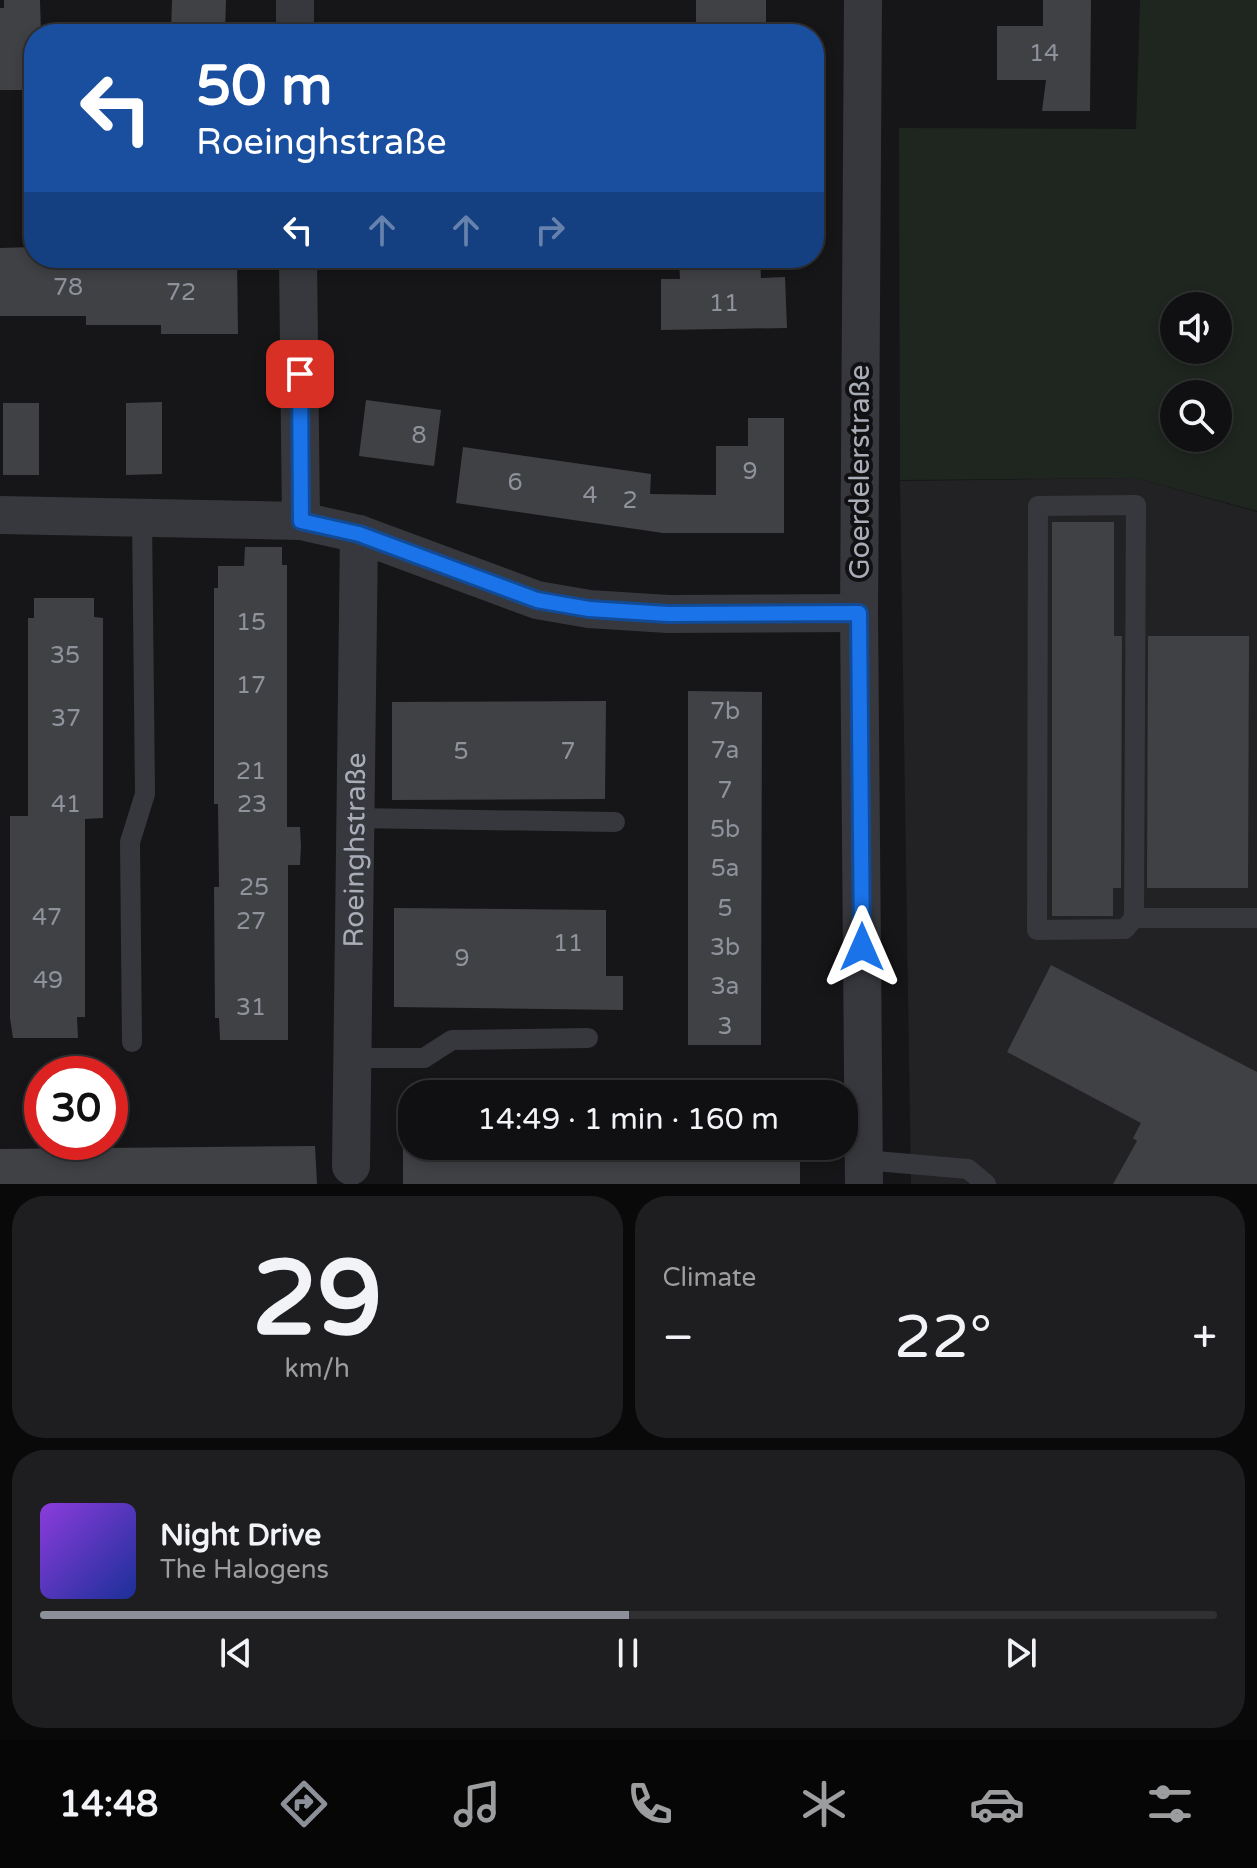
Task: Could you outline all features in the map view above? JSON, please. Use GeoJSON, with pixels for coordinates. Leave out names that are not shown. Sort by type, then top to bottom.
{"type":"FeatureCollection","features":[{"type":"Feature","properties":{"kind":"street"},"geometry":{"type":"LineString","coordinates":[[295,0],[295,24]]}},
{"type":"Feature","properties":{"kind":"street","name":"Goerdelerstraße"},"geometry":{"type":"LineString","coordinates":[[863,0],[859,613],[864,1172]]}},
{"type":"Feature","properties":{"kind":"street"},"geometry":{"type":"LineString","coordinates":[[298,268],[301,521]]}},
{"type":"Feature","properties":{"kind":"street"},"geometry":{"type":"LineString","coordinates":[[0,515],[301,521],[359,534],[537,600],[589,609],[668,614],[859,613]]}},
{"type":"Feature","properties":{"kind":"street","name":"Roeinghstraße"},"geometry":{"type":"LineString","coordinates":[[351,1166],[359,534]]}},
{"type":"Feature","properties":{"kind":"lane"},"geometry":{"type":"LineString","coordinates":[[1136,505],[1134,918],[1125,929],[1037,930],[1038,506],[1136,505]]}},
{"type":"Feature","properties":{"kind":"lane"},"geometry":{"type":"LineString","coordinates":[[132,1042],[130,842],[145,794],[142,517]]}},
{"type":"Feature","properties":{"kind":"lane"},"geometry":{"type":"LineString","coordinates":[[355,818],[615,822]]}},
{"type":"Feature","properties":{"kind":"lane"},"geometry":{"type":"LineString","coordinates":[[1134,918],[1257,918]]}},
{"type":"Feature","properties":{"kind":"lane"},"geometry":{"type":"LineString","coordinates":[[352,1058],[424,1058],[452,1040],[588,1038]]}},
{"type":"Feature","properties":{"kind":"lane"},"geometry":{"type":"LineString","coordinates":[[864,1172],[968,1169],[986,1184]]}},
{"type":"Feature","properties":{"kind":"shaded area"},"geometry":{"type":"Polygon","coordinates":[[[1140,0],[1257,0],[1257,511],[1136,478],[900,480],[899,128],[1136,129],[1140,0]]]}},
{"type":"Feature","properties":{"kind":"shaded area"},"geometry":{"type":"Polygon","coordinates":[[[1136,478],[1257,512],[1257,1184],[911,1184],[900,481],[1136,478]]]}},
{"type":"Feature","properties":{"kind":"building"},"geometry":{"type":"Polygon","coordinates":[[[4,0],[40,0],[41,24],[24,24],[24,90],[0,90],[0,8],[4,8],[4,0]]]}},
{"type":"Feature","properties":{"kind":"building"},"geometry":{"type":"Polygon","coordinates":[[[172,0],[226,0],[225,24],[171,24],[172,0]]]}},
{"type":"Feature","properties":{"kind":"building"},"geometry":{"type":"Polygon","coordinates":[[[696,0],[766,0],[766,24],[696,24],[696,0]]]}},
{"type":"Feature","properties":{"kind":"building"},"geometry":{"type":"Polygon","coordinates":[[[1043,0],[1091,0],[1090,111],[1042,111],[1046,80],[997,80],[997,26],[1043,26],[1043,0]]]}},
{"type":"Feature","properties":{"kind":"building"},"geometry":{"type":"Polygon","coordinates":[[[24,247],[24,268],[237,268],[238,334],[161,334],[161,325],[86,325],[86,316],[0,316],[0,248],[24,247]]]}},
{"type":"Feature","properties":{"kind":"building"},"geometry":{"type":"Polygon","coordinates":[[[679,268],[760,268],[761,278],[785,277],[787,328],[661,330],[661,279],[680,279],[679,268]]]}},
{"type":"Feature","properties":{"kind":"building"},"geometry":{"type":"Polygon","coordinates":[[[366,400],[441,410],[434,466],[359,456],[366,400]]]}},
{"type":"Feature","properties":{"kind":"building"},"geometry":{"type":"Polygon","coordinates":[[[162,402],[162,474],[126,475],[126,403],[162,402]]]}},
{"type":"Feature","properties":{"kind":"building"},"geometry":{"type":"Polygon","coordinates":[[[3,403],[39,403],[39,475],[3,475],[3,403]]]}},
{"type":"Feature","properties":{"kind":"building"},"geometry":{"type":"Polygon","coordinates":[[[748,418],[784,418],[784,533],[663,533],[456,503],[463,447],[651,474],[650,494],[716,495],[716,446],[748,446],[748,418]]]}},
{"type":"Feature","properties":{"kind":"building"},"geometry":{"type":"Polygon","coordinates":[[[1052,522],[1114,522],[1114,636],[1122,636],[1121,888],[1113,888],[1113,916],[1052,916],[1052,522]]]}},
{"type":"Feature","properties":{"kind":"building"},"geometry":{"type":"Polygon","coordinates":[[[245,547],[282,547],[282,565],[287,565],[287,827],[300,827],[301,846],[300,865],[288,865],[288,1040],[220,1040],[219,1018],[215,1018],[214,887],[219,887],[218,804],[214,804],[214,588],[218,588],[218,566],[244,566],[245,547]]]}},
{"type":"Feature","properties":{"kind":"building"},"geometry":{"type":"Polygon","coordinates":[[[34,598],[94,598],[94,617],[103,618],[103,818],[85,819],[85,1017],[77,1017],[78,1038],[13,1038],[10,1018],[10,816],[28,816],[28,618],[34,618],[34,598]]]}},
{"type":"Feature","properties":{"kind":"building"},"geometry":{"type":"Polygon","coordinates":[[[1148,636],[1249,636],[1248,888],[1147,888],[1148,636]]]}},
{"type":"Feature","properties":{"kind":"building"},"geometry":{"type":"Polygon","coordinates":[[[688,691],[762,692],[761,1045],[688,1045],[688,691]]]}},
{"type":"Feature","properties":{"kind":"building"},"geometry":{"type":"Polygon","coordinates":[[[606,701],[605,799],[392,800],[392,702],[606,701]]]}},
{"type":"Feature","properties":{"kind":"building"},"geometry":{"type":"Polygon","coordinates":[[[394,908],[606,910],[606,976],[623,976],[623,1010],[394,1007],[394,908]]]}},
{"type":"Feature","properties":{"kind":"building"},"geometry":{"type":"Polygon","coordinates":[[[1051,965],[1257,1072],[1257,1184],[1113,1184],[1137,1141],[1133,1138],[1141,1123],[1007,1052],[1051,965]]]}},
{"type":"Feature","properties":{"kind":"building"},"geometry":{"type":"Polygon","coordinates":[[[315,1146],[317,1184],[0,1184],[0,1149],[24,1149],[24,1160],[128,1160],[128,1148],[315,1146]]]}},
{"type":"Feature","properties":{"kind":"building"},"geometry":{"type":"Polygon","coordinates":[[[403,1160],[800,1160],[800,1184],[403,1184],[403,1160]]]}},
{"type":"Feature","properties":{"kind":"route"},"geometry":{"type":"LineString","coordinates":[[300,374],[301,521],[359,534],[537,600],[589,609],[668,614],[859,613],[862,947]]}}]}
